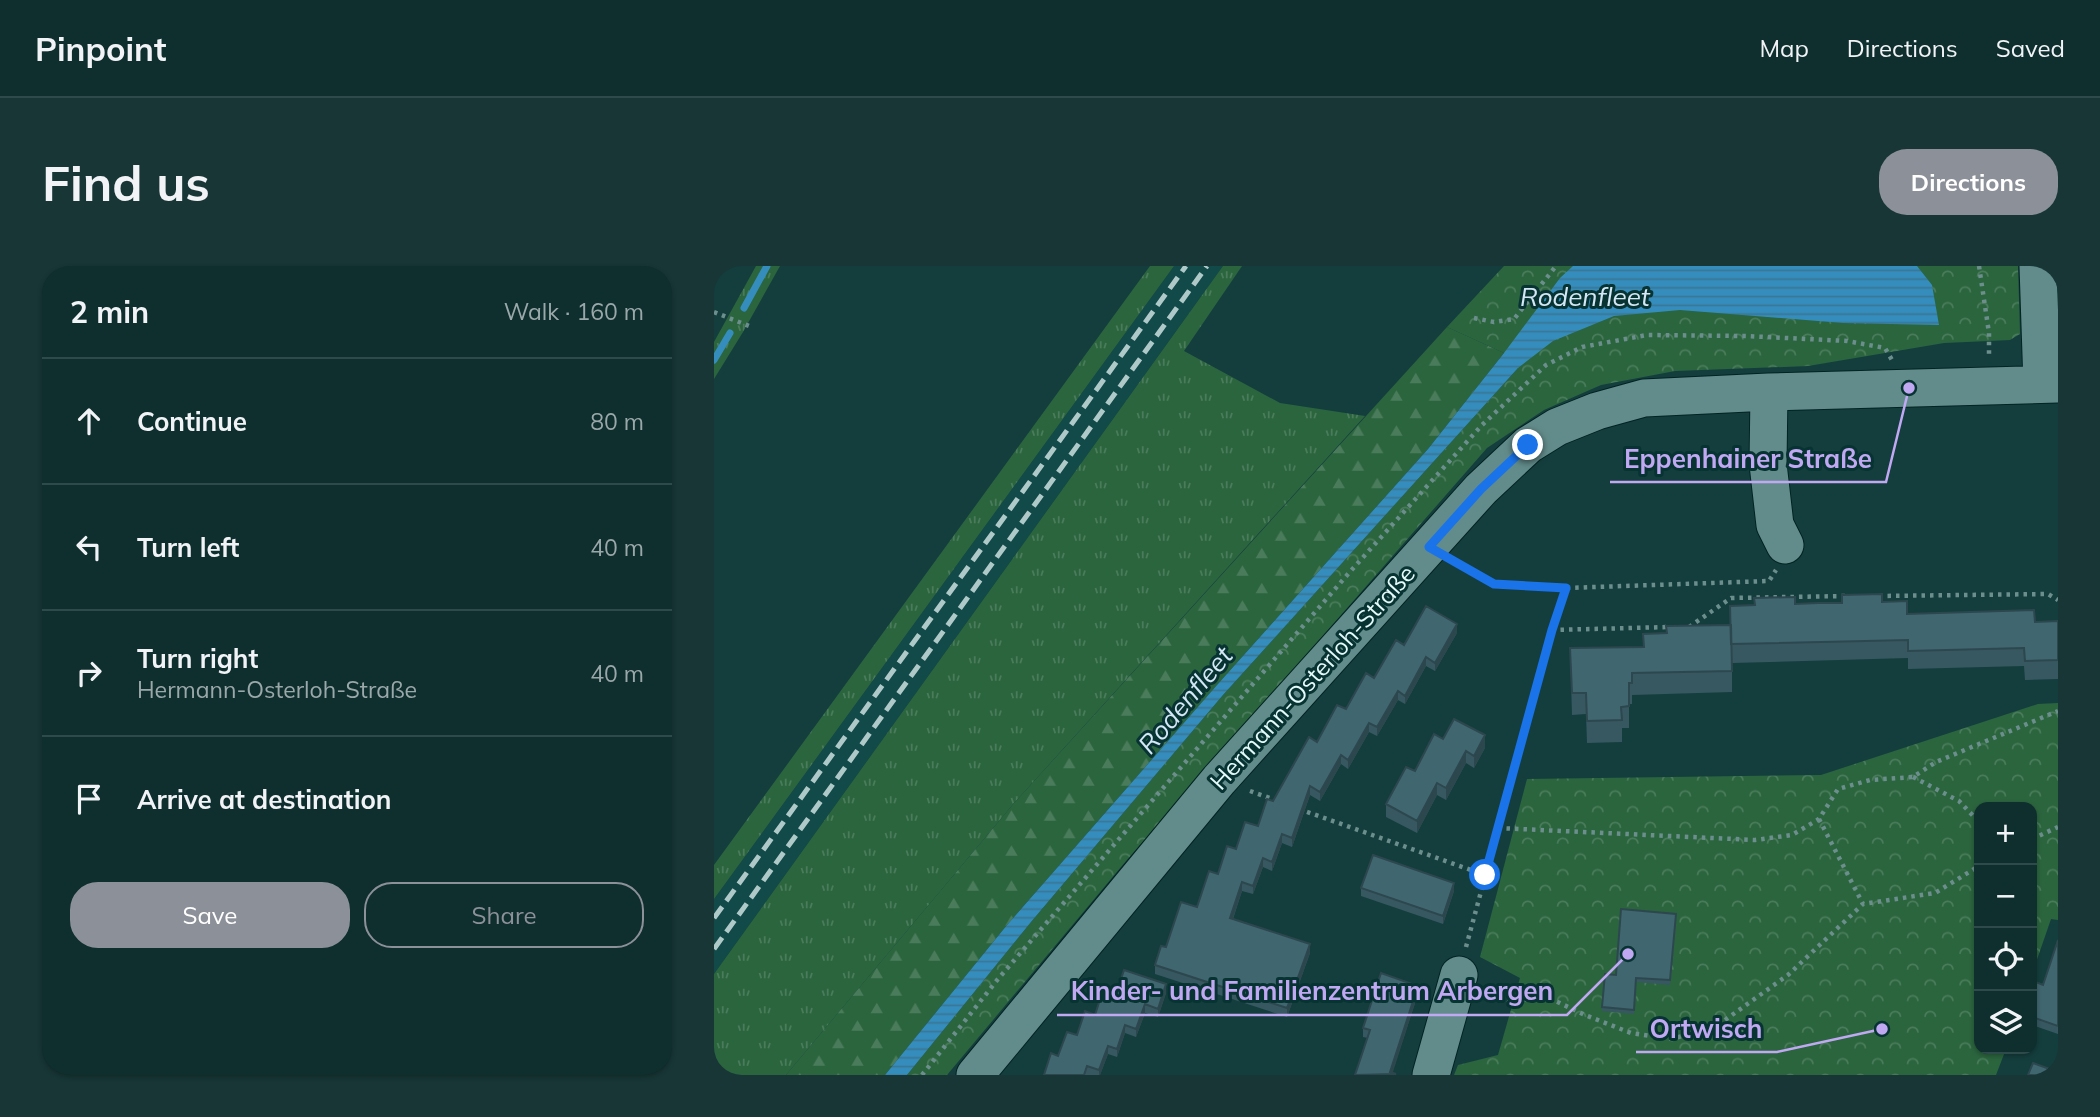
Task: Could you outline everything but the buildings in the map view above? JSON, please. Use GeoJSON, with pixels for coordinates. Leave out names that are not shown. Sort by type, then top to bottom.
{"type":"FeatureCollection","features":[{"type":"Feature","properties":{"kind":"street"},"geometry":{"type":"LineString","coordinates":[[2038,266],[2050,384]]}},
{"type":"Feature","properties":{"kind":"street","name":"Hermann-Osterloh-Straße"},"geometry":{"type":"LineString","coordinates":[[975,1075],[1219,780],[1481,489],[1528,445],[1557,427],[1597,411],[1644,398],[2050,384]]}},
{"type":"Feature","properties":{"kind":"street"},"geometry":{"type":"LineString","coordinates":[[1769,392],[1768,464],[1775,525],[1785,545]]}},
{"type":"Feature","properties":{"kind":"street"},"geometry":{"type":"LineString","coordinates":[[1431,1075],[1459,975]]}},
{"type":"Feature","properties":{"kind":"path"},"geometry":{"type":"LineString","coordinates":[[1474,318],[1494,322],[1514,318],[1556,266]]}},
{"type":"Feature","properties":{"kind":"path"},"geometry":{"type":"LineString","coordinates":[[1979,266],[1989,333],[1989,386]]}},
{"type":"Feature","properties":{"kind":"path"},"geometry":{"type":"LineString","coordinates":[[714,312],[748,326]]}},
{"type":"Feature","properties":{"kind":"path"},"geometry":{"type":"LineString","coordinates":[[1429,547],[1494,584],[1566,588],[1769,581],[1777,569],[1785,545]]}},
{"type":"Feature","properties":{"kind":"path"},"geometry":{"type":"LineString","coordinates":[[1566,588],[1497,828],[1459,975],[1510,1001],[1547,997],[1585,1016],[1631,1033],[1672,1039],[1718,1025],[1788,975],[1863,904],[1936,893],[1974,869]]}},
{"type":"Feature","properties":{"kind":"path"},"geometry":{"type":"LineString","coordinates":[[1869,596],[2048,594],[2058,600]]}},
{"type":"Feature","properties":{"kind":"path"},"geometry":{"type":"LineString","coordinates":[[1552,630],[1690,626],[1731,598],[1855,596]]}},
{"type":"Feature","properties":{"kind":"path"},"geometry":{"type":"LineString","coordinates":[[1497,828],[1755,840],[1792,835],[1819,819],[1838,789],[1870,780],[1913,777],[1936,762],[2058,711]]}},
{"type":"Feature","properties":{"kind":"path"},"geometry":{"type":"LineString","coordinates":[[1913,777],[1959,801],[1974,817]]}},
{"type":"Feature","properties":{"kind":"path"},"geometry":{"type":"LineString","coordinates":[[1219,780],[1283,803]]}},
{"type":"Feature","properties":{"kind":"path"},"geometry":{"type":"LineString","coordinates":[[1295,807],[1485,875]]}},
{"type":"Feature","properties":{"kind":"path"},"geometry":{"type":"LineString","coordinates":[[1819,819],[1863,904]]}},
{"type":"Feature","properties":{"kind":"path"},"geometry":{"type":"LineString","coordinates":[[2037,837],[2058,827]]}},
{"type":"Feature","properties":{"kind":"shaded area"},"geometry":{"type":"Polygon","coordinates":[[[1174,266],[1223,266],[714,974],[714,899],[1174,266]]]}},
{"type":"Feature","properties":{"kind":"green space"},"geometry":{"type":"Polygon","coordinates":[[[756,266],[780,266],[714,379],[714,342],[756,266]]]}},
{"type":"Feature","properties":{"kind":"green space"},"geometry":{"type":"Polygon","coordinates":[[[1150,266],[1174,266],[714,899],[714,865],[1150,266]]]}},
{"type":"Feature","properties":{"kind":"green space"},"geometry":{"type":"Polygon","coordinates":[[[1223,266],[1242,266],[1184,351],[1280,403],[1365,416],[1015,802],[786,1075],[714,1075],[714,974],[1223,266]]]}},
{"type":"Feature","properties":{"kind":"green space"},"geometry":{"type":"Polygon","coordinates":[[[1504,266],[2018,266],[2020,334],[2010,340],[1944,343],[1808,366],[1675,371],[1601,385],[1544,410],[1487,448],[1126,861],[947,1075],[907,1075],[1031,922],[1223,695],[1518,368],[1504,353],[1447,327],[1504,266]]]}},
{"type":"Feature","properties":{"kind":"green space"},"geometry":{"type":"Polygon","coordinates":[[[1447,327],[1504,353],[1428,449],[1007,925],[885,1075],[786,1075],[1015,802],[1447,327]]]}},
{"type":"Feature","properties":{"kind":"green space"},"geometry":{"type":"Polygon","coordinates":[[[2058,703],[2058,920],[2051,919],[2037,960],[2037,802],[1974,802],[1974,1054],[2004,1054],[1996,1075],[1454,1075],[1458,1065],[1498,1055],[1520,978],[1480,957],[1527,779],[1821,775],[2038,704],[2058,703]]]}},
{"type":"Feature","properties":{"kind":"water","name":"Rodenfleet"},"geometry":{"type":"Polygon","coordinates":[[[1573,266],[1917,266],[1932,285],[1939,325],[1843,323],[1680,310],[1614,316],[1553,341],[1518,368],[1223,695],[1031,922],[907,1075],[885,1075],[1007,925],[1428,449],[1560,278],[1573,266]]]}},
{"type":"Feature","properties":{"kind":"waterway"},"geometry":{"type":"LineString","coordinates":[[744,308],[767,266]]}},
{"type":"Feature","properties":{"kind":"waterway"},"geometry":{"type":"LineString","coordinates":[[714,360],[730,333]]}},
{"type":"Feature","properties":{"kind":"railway"},"geometry":{"type":"LineString","coordinates":[[714,918],[1186,266]]}},
{"type":"Feature","properties":{"kind":"railway"},"geometry":{"type":"LineString","coordinates":[[714,949],[1207,266]]}},
{"type":"Feature","properties":{"kind":"place","name":"Eppenhainer Straße"},"geometry":{"type":"Point","coordinates":[1909,388]}},
{"type":"Feature","properties":{"kind":"place","name":"Kinder- und Familienzentrum Arbergen"},"geometry":{"type":"Point","coordinates":[1628,954]}},
{"type":"Feature","properties":{"kind":"place","name":"Ortwisch"},"geometry":{"type":"Point","coordinates":[1882,1029]}},
{"type":"Feature","properties":{"kind":"route"},"geometry":{"type":"LineString","coordinates":[[1485,875],[1566,588],[1494,584],[1429,547],[1481,489],[1528,445]]}}]}
